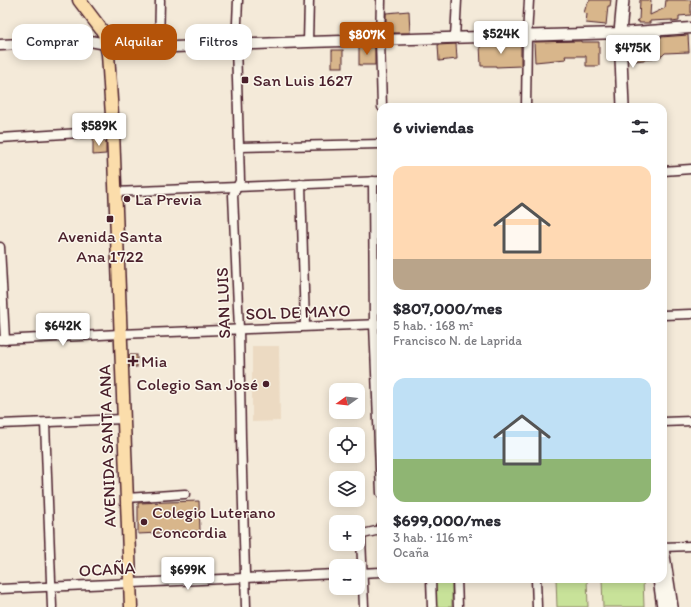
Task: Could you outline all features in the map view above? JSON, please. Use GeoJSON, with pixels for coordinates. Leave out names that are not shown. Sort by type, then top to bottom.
{"type":"FeatureCollection","features":[{"type":"Feature","properties":{"kind":"main road"},"geometry":{"type":"LineString","coordinates":[[70,0],[101,39]]}},
{"type":"Feature","properties":{"kind":"main road","name":"AVENIDA SANTA ANA"},"geometry":{"type":"LineString","coordinates":[[79,0],[101,28]]}},
{"type":"Feature","properties":{"kind":"main road"},"geometry":{"type":"LineString","coordinates":[[623,0],[620,33],[623,103]]}},
{"type":"Feature","properties":{"kind":"main road","name":"AVENIDA SANTA ANA"},"geometry":{"type":"LineString","coordinates":[[108,60],[113,132],[131,607]]}},
{"type":"Feature","properties":{"kind":"main road"},"geometry":{"type":"LineString","coordinates":[[667,574],[672,607]]}},
{"type":"Feature","properties":{"kind":"main road"},"geometry":{"type":"LineString","coordinates":[[660,583],[663,607]]}},
{"type":"Feature","properties":{"kind":"street"},"geometry":{"type":"LineString","coordinates":[[160,0],[160,24]]}},
{"type":"Feature","properties":{"kind":"street","name":"SAN LUIS"},"geometry":{"type":"LineString","coordinates":[[237,24],[238,0]]}},
{"type":"Feature","properties":{"kind":"street"},"geometry":{"type":"LineString","coordinates":[[308,42],[310,0]]}},
{"type":"Feature","properties":{"kind":"street"},"geometry":{"type":"LineString","coordinates":[[381,0],[380,40],[382,103]]}},
{"type":"Feature","properties":{"kind":"street"},"geometry":{"type":"LineString","coordinates":[[455,38],[457,0]]}},
{"type":"Feature","properties":{"kind":"street"},"geometry":{"type":"LineString","coordinates":[[526,103],[529,0]]}},
{"type":"Feature","properties":{"kind":"street"},"geometry":{"type":"LineString","coordinates":[[252,44],[620,33],[691,28]]}},
{"type":"Feature","properties":{"kind":"street"},"geometry":{"type":"LineString","coordinates":[[0,45],[90,42],[101,43]]}},
{"type":"Feature","properties":{"kind":"street","name":"SAN LUIS"},"geometry":{"type":"LineString","coordinates":[[237,60],[240,181],[233,195],[239,329],[246,607]]}},
{"type":"Feature","properties":{"kind":"street"},"geometry":{"type":"LineString","coordinates":[[0,138],[113,132]]}},
{"type":"Feature","properties":{"kind":"street"},"geometry":{"type":"LineString","coordinates":[[240,147],[377,144]]}},
{"type":"Feature","properties":{"kind":"street"},"geometry":{"type":"LineString","coordinates":[[667,171],[691,170]]}},
{"type":"Feature","properties":{"kind":"street"},"geometry":{"type":"LineString","coordinates":[[115,192],[377,181]]}},
{"type":"Feature","properties":{"kind":"street"},"geometry":{"type":"LineString","coordinates":[[301,184],[305,326]]}},
{"type":"Feature","properties":{"kind":"street"},"geometry":{"type":"LineString","coordinates":[[0,247],[2,340]]}},
{"type":"Feature","properties":{"kind":"street"},"geometry":{"type":"LineString","coordinates":[[667,315],[691,314]]}},
{"type":"Feature","properties":{"kind":"street","name":"SOL DE MAYO"},"geometry":{"type":"LineString","coordinates":[[2,340],[377,324]]}},
{"type":"Feature","properties":{"kind":"street"},"geometry":{"type":"LineString","coordinates":[[0,424],[124,419]]}},
{"type":"Feature","properties":{"kind":"street"},"geometry":{"type":"LineString","coordinates":[[667,422],[691,421]]}},
{"type":"Feature","properties":{"kind":"street"},"geometry":{"type":"LineString","coordinates":[[45,422],[52,607]]}},
{"type":"Feature","properties":{"kind":"street"},"geometry":{"type":"LineString","coordinates":[[126,498],[185,494]]}},
{"type":"Feature","properties":{"kind":"street"},"geometry":{"type":"LineString","coordinates":[[360,559],[361,538],[363,534],[377,531]]}},
{"type":"Feature","properties":{"kind":"street"},"geometry":{"type":"LineString","coordinates":[[667,548],[691,546]]}},
{"type":"Feature","properties":{"kind":"street"},"geometry":{"type":"LineString","coordinates":[[365,573],[377,572]]}},
{"type":"Feature","properties":{"kind":"street","name":"OCAÑA"},"geometry":{"type":"LineString","coordinates":[[0,590],[329,574]]}},
{"type":"Feature","properties":{"kind":"street"},"geometry":{"type":"LineString","coordinates":[[431,583],[432,607]]}},
{"type":"Feature","properties":{"kind":"street"},"geometry":{"type":"LineString","coordinates":[[456,583],[458,607]]}},
{"type":"Feature","properties":{"kind":"street"},"geometry":{"type":"LineString","coordinates":[[536,583],[537,607]]}},
{"type":"Feature","properties":{"kind":"street"},"geometry":{"type":"LineString","coordinates":[[363,595],[364,607]]}},
{"type":"Feature","properties":{"kind":"shaded area","name":"Colegio San José"},"geometry":{"type":"Polygon","coordinates":[[[252,346],[279,346],[280,421],[252,422],[252,346]]]}},
{"type":"Feature","properties":{"kind":"green space"},"geometry":{"type":"Polygon","coordinates":[[[433,583],[452,583],[452,607],[434,607],[433,583]]]}},
{"type":"Feature","properties":{"kind":"green space"},"geometry":{"type":"Polygon","coordinates":[[[556,583],[587,583],[588,607],[557,607],[556,583]]]}},
{"type":"Feature","properties":{"kind":"green space"},"geometry":{"type":"Polygon","coordinates":[[[602,583],[643,583],[644,607],[603,607],[602,583]]]}},
{"type":"Feature","properties":{"kind":"building"},"geometry":{"type":"Polygon","coordinates":[[[590,0],[611,0],[610,6],[608,6],[606,25],[586,23],[587,14],[584,13],[590,0]]]}},
{"type":"Feature","properties":{"kind":"building"},"geometry":{"type":"Polygon","coordinates":[[[640,0],[651,0],[650,15],[665,8],[666,0],[691,0],[691,15],[679,16],[679,21],[650,21],[650,23],[639,23],[639,21],[637,21],[639,20],[640,0]]]}},
{"type":"Feature","properties":{"kind":"building"},"geometry":{"type":"Polygon","coordinates":[[[409,11],[410,33],[386,33],[386,13],[409,11]]]}},
{"type":"Feature","properties":{"kind":"building"},"geometry":{"type":"Polygon","coordinates":[[[688,35],[689,52],[665,53],[662,56],[653,56],[652,59],[635,61],[634,39],[688,35]]]}},
{"type":"Feature","properties":{"kind":"building"},"geometry":{"type":"Polygon","coordinates":[[[534,42],[599,42],[599,66],[586,66],[586,56],[565,56],[566,59],[535,62],[534,42]]]}},
{"type":"Feature","properties":{"kind":"building"},"geometry":{"type":"Polygon","coordinates":[[[521,43],[521,66],[481,66],[480,44],[521,43]]]}},
{"type":"Feature","properties":{"kind":"building"},"geometry":{"type":"Polygon","coordinates":[[[456,44],[457,59],[439,61],[438,45],[456,44]]]}},
{"type":"Feature","properties":{"kind":"building"},"geometry":{"type":"Polygon","coordinates":[[[359,47],[375,47],[375,65],[359,65],[359,47]]]}},
{"type":"Feature","properties":{"kind":"building"},"geometry":{"type":"Polygon","coordinates":[[[332,50],[343,50],[343,67],[332,67],[332,50]]]}},
{"type":"Feature","properties":{"kind":"building"},"geometry":{"type":"Polygon","coordinates":[[[93,139],[102,139],[106,142],[106,154],[93,155],[93,139]]]}},
{"type":"Feature","properties":{"kind":"building","name":"Mia"},"geometry":{"type":"Polygon","coordinates":[[[129,355],[137,355],[137,367],[129,367],[129,355]]]}},
{"type":"Feature","properties":{"kind":"building"},"geometry":{"type":"Polygon","coordinates":[[[199,501],[200,531],[138,534],[138,503],[199,501]]]}},
{"type":"Feature","properties":{"kind":"place","name":"San Luis 1627"},"geometry":{"type":"Point","coordinates":[245,80]}},
{"type":"Feature","properties":{"kind":"place","name":"La Previa"},"geometry":{"type":"Point","coordinates":[127,199]}},
{"type":"Feature","properties":{"kind":"place","name":"Avenida Santa Ana 1722"},"geometry":{"type":"Point","coordinates":[110,219]}},
{"type":"Feature","properties":{"kind":"place","name":"Mia"},"geometry":{"type":"Point","coordinates":[133,361]}},
{"type":"Feature","properties":{"kind":"place","name":"Colegio San José"},"geometry":{"type":"Point","coordinates":[266,384]}},
{"type":"Feature","properties":{"kind":"place","name":"Colegio Luterano Concordia"},"geometry":{"type":"Point","coordinates":[144,522]}}]}
